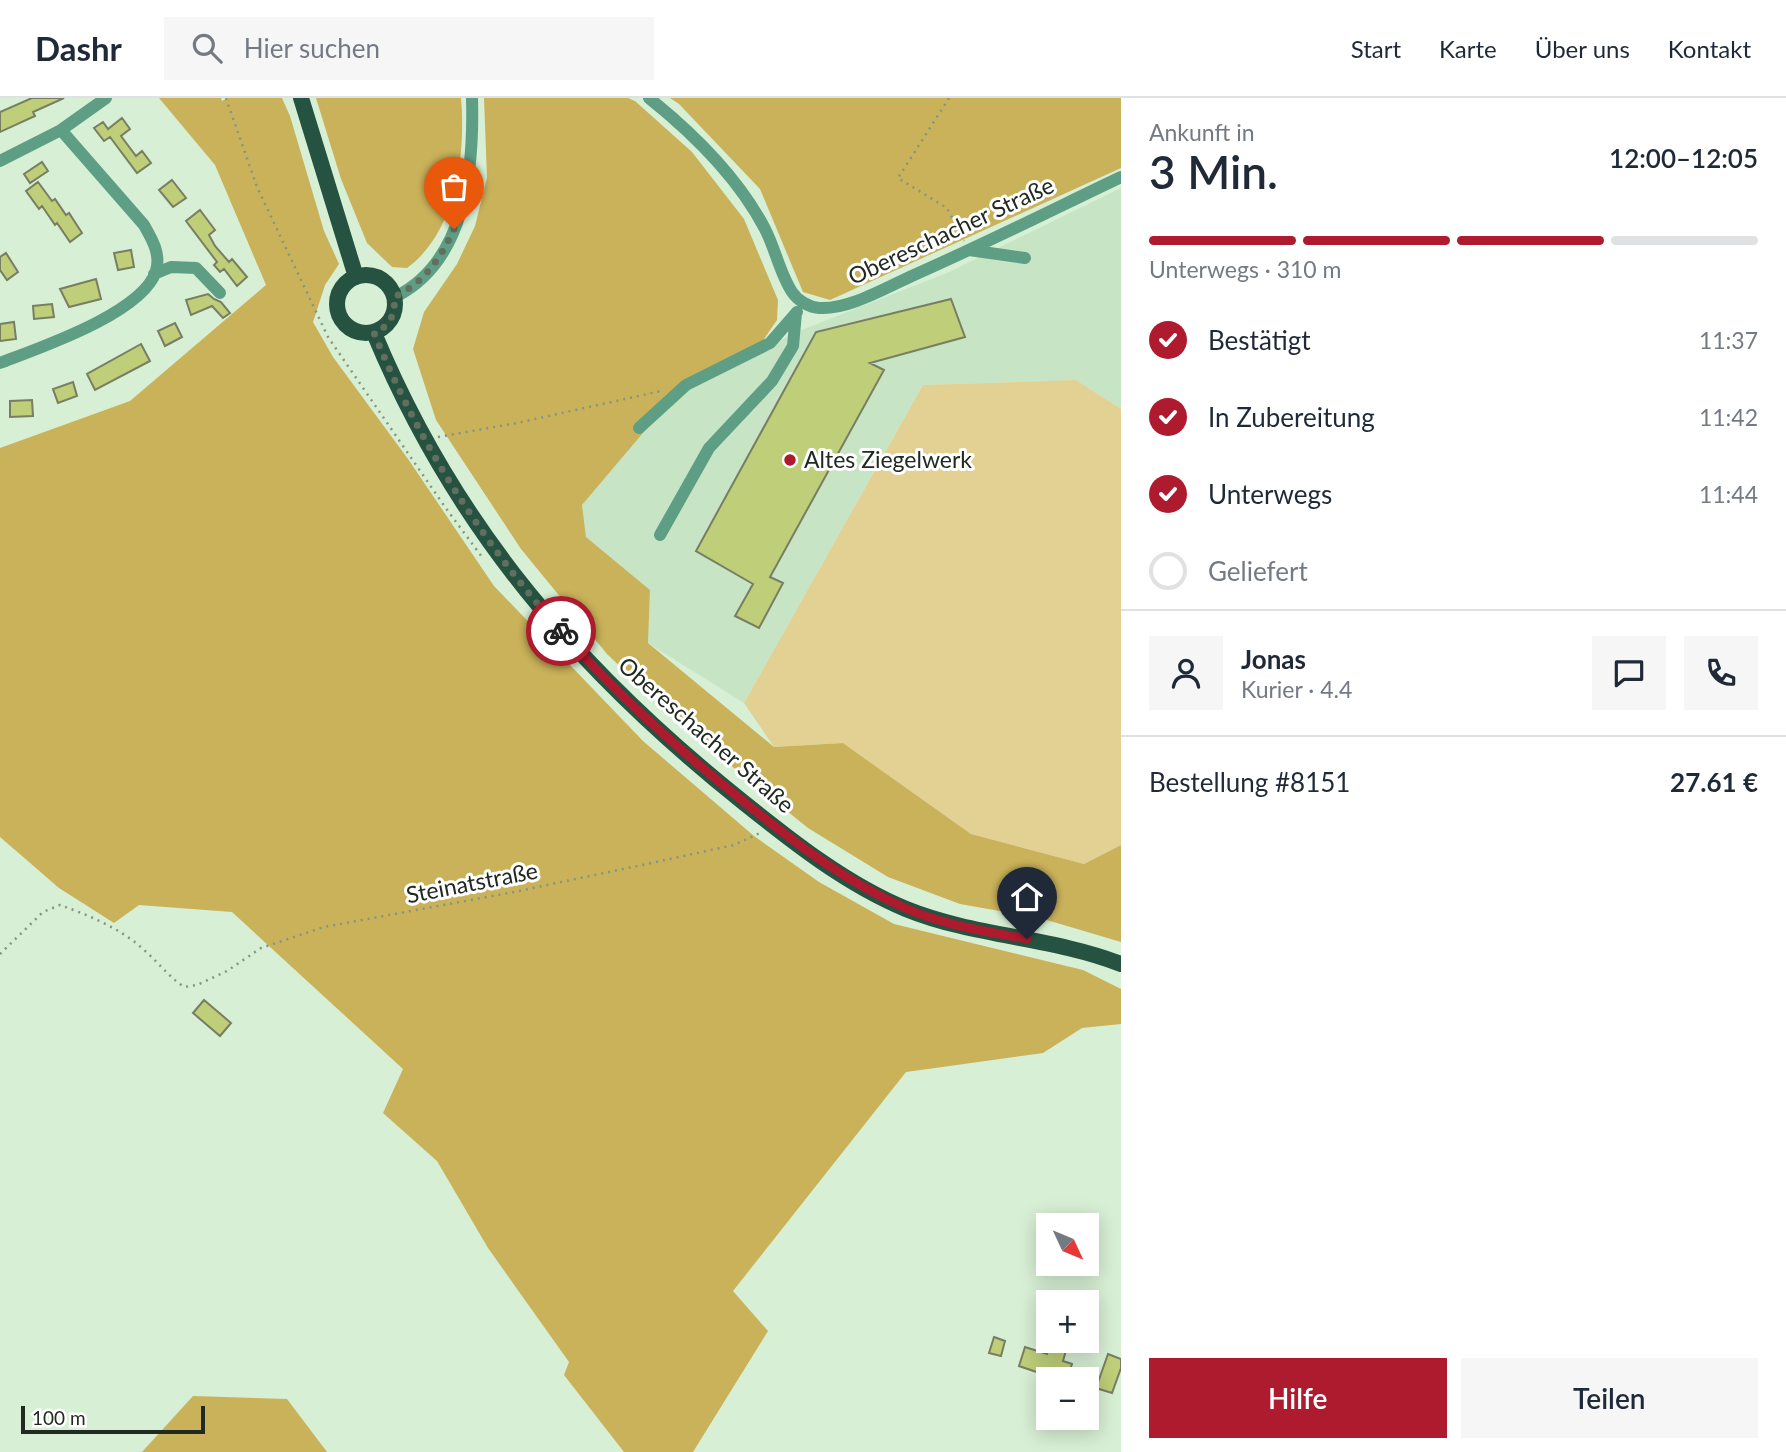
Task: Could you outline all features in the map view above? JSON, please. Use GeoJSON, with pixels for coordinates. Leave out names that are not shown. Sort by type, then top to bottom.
{"type":"FeatureCollection","features":[{"type":"Feature","properties":{"kind":"main road"},"geometry":{"type":"LineString","coordinates":[[301,98],[356,277]]}},
{"type":"Feature","properties":{"kind":"main road"},"geometry":{"type":"LineString","coordinates":[[372,275],[380,278],[387,283],[394,297],[391,319],[381,330],[374,333],[359,333],[346,326],[336,306],[343,285],[356,277],[372,275]]}},
{"type":"Feature","properties":{"kind":"main road","name":"Obereschacher Straße"},"geometry":{"type":"LineString","coordinates":[[374,333],[425,440],[488,542],[573,645],[654,727],[769,823],[868,890],[938,921],[1068,947],[1121,964]]}},
{"type":"Feature","properties":{"kind":"street"},"geometry":{"type":"LineString","coordinates":[[0,161],[61,131],[106,98]]}},
{"type":"Feature","properties":{"kind":"street"},"geometry":{"type":"LineString","coordinates":[[394,297],[422,280],[439,260],[454,229],[471,168],[472,98]]}},
{"type":"Feature","properties":{"kind":"street"},"geometry":{"type":"LineString","coordinates":[[649,98],[674,118],[738,186],[764,228],[800,308],[793,346],[772,381],[709,448],[660,535]]}},
{"type":"Feature","properties":{"kind":"street"},"geometry":{"type":"LineString","coordinates":[[0,363],[56,342],[136,300],[154,274],[158,259],[154,242],[144,225],[61,131]]}},
{"type":"Feature","properties":{"kind":"street","name":"Obereschacher Straße"},"geometry":{"type":"LineString","coordinates":[[800,308],[853,303],[1121,177]]}},
{"type":"Feature","properties":{"kind":"street"},"geometry":{"type":"LineString","coordinates":[[969,250],[1025,257]]}},
{"type":"Feature","properties":{"kind":"street"},"geometry":{"type":"LineString","coordinates":[[154,274],[171,267],[196,268],[220,293]]}},
{"type":"Feature","properties":{"kind":"street"},"geometry":{"type":"LineString","coordinates":[[639,428],[686,385],[769,343],[800,308]]}},
{"type":"Feature","properties":{"kind":"path"},"geometry":{"type":"LineString","coordinates":[[226,98],[257,187],[328,337],[483,558]]}},
{"type":"Feature","properties":{"kind":"path"},"geometry":{"type":"LineString","coordinates":[[949,98],[898,177],[947,208],[969,250]]}},
{"type":"Feature","properties":{"kind":"path"},"geometry":{"type":"LineString","coordinates":[[425,440],[517,423],[686,385]]}},
{"type":"Feature","properties":{"kind":"path","name":"Steinatstraße"},"geometry":{"type":"LineString","coordinates":[[0,954],[43,912],[60,905],[92,916],[142,947],[170,977],[184,987],[197,985],[227,971],[261,948],[324,927],[514,892],[734,845],[762,832],[769,823]]}},
{"type":"Feature","properties":{"kind":"shaded area"},"geometry":{"type":"Polygon","coordinates":[[[159,98],[221,98],[222,101],[228,98],[282,98],[290,116],[324,231],[339,264],[325,285],[313,322],[333,357],[408,459],[494,586],[643,741],[754,836],[819,882],[894,924],[1083,970],[1121,989],[1121,1024],[1082,1028],[1043,1053],[906,1072],[733,1291],[768,1331],[693,1452],[624,1452],[564,1375],[569,1362],[488,1248],[437,1161],[383,1113],[403,1069],[232,912],[139,905],[114,923],[59,888],[0,837],[0,448],[130,401],[266,285],[215,165],[159,98]]]}},
{"type":"Feature","properties":{"kind":"shaded area"},"geometry":{"type":"Polygon","coordinates":[[[316,98],[461,98],[462,143],[447,214],[424,253],[407,268],[392,267],[367,243],[341,179],[316,98]]]}},
{"type":"Feature","properties":{"kind":"shaded area"},"geometry":{"type":"Polygon","coordinates":[[[484,98],[628,98],[635,101],[692,152],[744,219],[778,300],[777,320],[760,345],[687,381],[582,505],[586,537],[650,590],[648,643],[774,747],[843,743],[971,834],[1084,864],[1121,845],[1121,942],[1040,918],[960,904],[888,877],[808,828],[686,729],[607,654],[521,549],[436,420],[413,349],[424,312],[457,264],[475,226],[487,178],[484,98]]]}},
{"type":"Feature","properties":{"kind":"shaded area"},"geometry":{"type":"Polygon","coordinates":[[[670,98],[1121,98],[1121,168],[830,300],[803,292],[760,189],[679,104],[670,98]]]}},
{"type":"Feature","properties":{"kind":"shaded area"},"geometry":{"type":"Polygon","coordinates":[[[1121,188],[1121,409],[1076,380],[923,385],[744,703],[648,643],[650,590],[586,537],[582,505],[654,420],[688,389],[794,333],[949,272],[1121,188]]]}},
{"type":"Feature","properties":{"kind":"shaded area"},"geometry":{"type":"Polygon","coordinates":[[[1076,380],[1121,409],[1121,845],[1084,864],[971,834],[843,743],[774,747],[744,703],[923,385],[1076,380]]]}},
{"type":"Feature","properties":{"kind":"shaded area"},"geometry":{"type":"Polygon","coordinates":[[[193,1396],[287,1399],[327,1452],[142,1452],[193,1396]]]}},
{"type":"Feature","properties":{"kind":"building"},"geometry":{"type":"Polygon","coordinates":[[[32,98],[64,98],[33,112],[35,116],[0,132],[0,112],[32,98]]]}},
{"type":"Feature","properties":{"kind":"building"},"geometry":{"type":"Polygon","coordinates":[[[122,118],[130,129],[121,136],[136,156],[142,151],[151,163],[137,173],[110,137],[104,141],[94,128],[103,122],[108,129],[122,118]]]}},
{"type":"Feature","properties":{"kind":"building"},"geometry":{"type":"Polygon","coordinates":[[[42,162],[48,171],[30,183],[24,174],[42,162]]]}},
{"type":"Feature","properties":{"kind":"building"},"geometry":{"type":"Polygon","coordinates":[[[172,180],[186,198],[173,207],[159,190],[172,180]]]}},
{"type":"Feature","properties":{"kind":"building"},"geometry":{"type":"Polygon","coordinates":[[[38,182],[66,215],[69,213],[82,233],[70,242],[57,223],[55,225],[42,206],[39,209],[26,191],[38,182]]]}},
{"type":"Feature","properties":{"kind":"building"},"geometry":{"type":"Polygon","coordinates":[[[200,210],[215,230],[209,235],[215,246],[229,262],[232,259],[247,277],[237,286],[224,269],[220,272],[214,265],[217,262],[186,221],[200,210]]]}},
{"type":"Feature","properties":{"kind":"building"},"geometry":{"type":"Polygon","coordinates":[[[131,250],[134,267],[118,270],[114,253],[131,250]]]}},
{"type":"Feature","properties":{"kind":"building"},"geometry":{"type":"Polygon","coordinates":[[[6,253],[18,272],[7,280],[0,270],[0,257],[6,253]]]}},
{"type":"Feature","properties":{"kind":"building"},"geometry":{"type":"Polygon","coordinates":[[[96,279],[101,299],[69,307],[60,289],[96,279]]]}},
{"type":"Feature","properties":{"kind":"building"},"geometry":{"type":"Polygon","coordinates":[[[208,294],[221,302],[230,313],[223,318],[212,306],[191,315],[186,300],[208,294]]]}},
{"type":"Feature","properties":{"kind":"building","name":"Altes Ziegelwerk"},"geometry":{"type":"Polygon","coordinates":[[[951,299],[965,337],[870,363],[884,370],[770,577],[783,583],[759,628],[735,616],[753,584],[696,551],[816,332],[951,299]]]}},
{"type":"Feature","properties":{"kind":"building"},"geometry":{"type":"Polygon","coordinates":[[[52,304],[54,317],[34,319],[33,306],[52,304]]]}},
{"type":"Feature","properties":{"kind":"building"},"geometry":{"type":"Polygon","coordinates":[[[14,322],[16,339],[0,341],[0,324],[14,322]]]}},
{"type":"Feature","properties":{"kind":"building"},"geometry":{"type":"Polygon","coordinates":[[[175,323],[182,337],[165,346],[158,331],[175,323]]]}},
{"type":"Feature","properties":{"kind":"building"},"geometry":{"type":"Polygon","coordinates":[[[141,344],[150,361],[95,390],[87,374],[141,344]]]}},
{"type":"Feature","properties":{"kind":"building"},"geometry":{"type":"Polygon","coordinates":[[[73,382],[77,396],[58,403],[53,389],[73,382]]]}},
{"type":"Feature","properties":{"kind":"building"},"geometry":{"type":"Polygon","coordinates":[[[32,400],[33,416],[10,417],[10,401],[32,400]]]}},
{"type":"Feature","properties":{"kind":"building"},"geometry":{"type":"Polygon","coordinates":[[[204,1000],[231,1023],[220,1036],[193,1013],[204,1000]]]}},
{"type":"Feature","properties":{"kind":"building"},"geometry":{"type":"Polygon","coordinates":[[[994,1337],[1005,1341],[1001,1356],[989,1353],[994,1337]]]}},
{"type":"Feature","properties":{"kind":"building"},"geometry":{"type":"Polygon","coordinates":[[[1025,1347],[1036,1350],[1036,1353],[1065,1353],[1063,1361],[1072,1364],[1071,1367],[1036,1367],[1036,1372],[1019,1366],[1025,1347]]]}},
{"type":"Feature","properties":{"kind":"building"},"geometry":{"type":"Polygon","coordinates":[[[1108,1354],[1121,1359],[1121,1368],[1112,1393],[1099,1389],[1099,1380],[1108,1354]]]}},
{"type":"Feature","properties":{"kind":"way so far"},"geometry":{"type":"LineString","coordinates":[[454,229],[439,260],[422,280],[394,297],[391,319],[381,330],[374,333],[425,440],[467,512],[526,591],[561,631]]}},
{"type":"Feature","properties":{"kind":"place","name":"Altes Ziegelwerk"},"geometry":{"type":"Point","coordinates":[790,460]}},
{"type":"Feature","properties":{"kind":"route"},"geometry":{"type":"LineString","coordinates":[[561,631],[654,727],[769,823],[830,866],[868,890],[938,921],[1027,939]]}}]}
